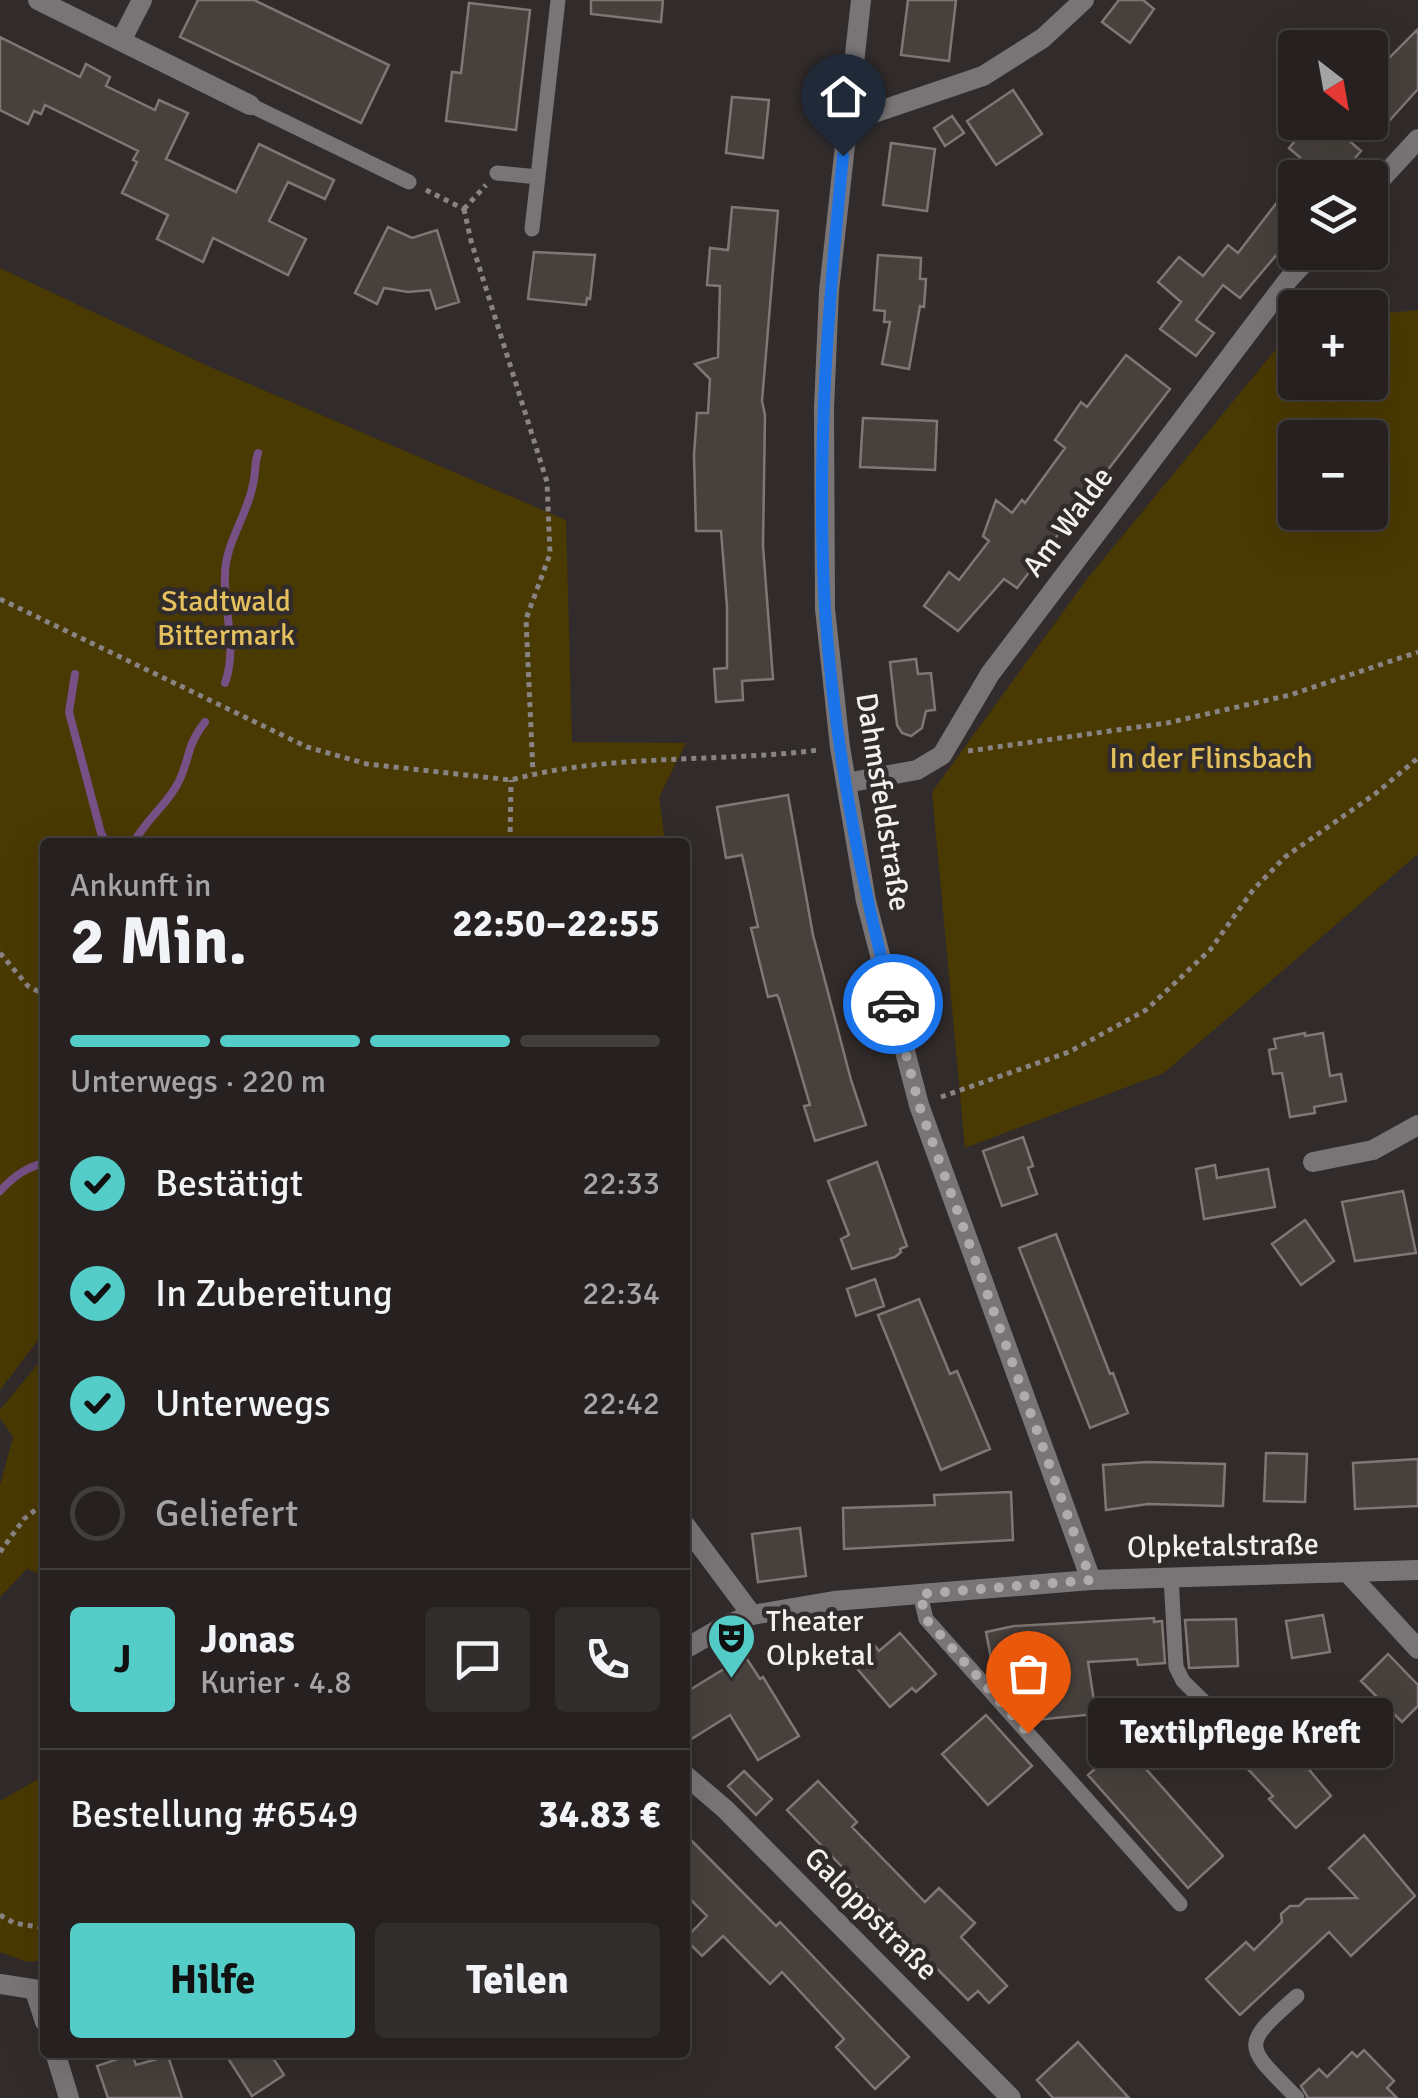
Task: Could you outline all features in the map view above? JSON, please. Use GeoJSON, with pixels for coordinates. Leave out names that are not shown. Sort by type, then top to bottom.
{"type":"FeatureCollection","features":[{"type":"Feature","properties":{"kind":"street"},"geometry":{"type":"LineString","coordinates":[[38,0],[250,105]]}},
{"type":"Feature","properties":{"kind":"street"},"geometry":{"type":"LineString","coordinates":[[122,39],[142,0]]}},
{"type":"Feature","properties":{"kind":"street","name":"Dahmsfeldstraße"},"geometry":{"type":"LineString","coordinates":[[861,0],[829,291],[824,408],[825,608],[840,747],[866,901],[919,1105],[1091,1580]]}},
{"type":"Feature","properties":{"kind":"street"},"geometry":{"type":"LineString","coordinates":[[847,122],[983,76],[1043,38],[1084,0]]}},
{"type":"Feature","properties":{"kind":"street"},"geometry":{"type":"LineString","coordinates":[[1388,172],[1418,139]]}},
{"type":"Feature","properties":{"kind":"street","name":"Am Walde"},"geometry":{"type":"LineString","coordinates":[[942,755],[990,674],[1297,270]]}},
{"type":"Feature","properties":{"kind":"street"},"geometry":{"type":"LineString","coordinates":[[846,783],[917,770],[942,755]]}},
{"type":"Feature","properties":{"kind":"street"},"geometry":{"type":"LineString","coordinates":[[1312,1162],[1374,1150],[1418,1125]]}},
{"type":"Feature","properties":{"kind":"street"},"geometry":{"type":"LineString","coordinates":[[690,1531],[752,1615]]}},
{"type":"Feature","properties":{"kind":"street","name":"Olpketalstraße"},"geometry":{"type":"LineString","coordinates":[[690,1646],[752,1615],[834,1600],[1091,1580],[1418,1570]]}},
{"type":"Feature","properties":{"kind":"street","name":"Olpketalstraße"},"geometry":{"type":"LineString","coordinates":[[1348,1573],[1418,1648]]}},
{"type":"Feature","properties":{"kind":"street","name":"Galoppstraße"},"geometry":{"type":"LineString","coordinates":[[690,1780],[725,1809],[1011,2098]]}},
{"type":"Feature","properties":{"kind":"street"},"geometry":{"type":"LineString","coordinates":[[0,1984],[40,1991]]}},
{"type":"Feature","properties":{"kind":"street"},"geometry":{"type":"LineString","coordinates":[[56,2058],[69,2098]]}},
{"type":"Feature","properties":{"kind":"lane"},"geometry":{"type":"LineString","coordinates":[[532,230],[558,0]]}},
{"type":"Feature","properties":{"kind":"lane"},"geometry":{"type":"LineString","coordinates":[[250,105],[409,182]]}},
{"type":"Feature","properties":{"kind":"lane"},"geometry":{"type":"LineString","coordinates":[[497,173],[538,177]]}},
{"type":"Feature","properties":{"kind":"lane"},"geometry":{"type":"LineString","coordinates":[[1170,1577],[1176,1667],[1183,1681],[1237,1734]]}},
{"type":"Feature","properties":{"kind":"lane"},"geometry":{"type":"LineString","coordinates":[[920,1594],[926,1619],[1180,1904]]}},
{"type":"Feature","properties":{"kind":"lane"},"geometry":{"type":"LineString","coordinates":[[1297,1996],[1257,2034],[1254,2045],[1262,2062],[1297,2098]]}},
{"type":"Feature","properties":{"kind":"path"},"geometry":{"type":"LineString","coordinates":[[464,209],[497,173]]}},
{"type":"Feature","properties":{"kind":"path"},"geometry":{"type":"LineString","coordinates":[[409,182],[464,209]]}},
{"type":"Feature","properties":{"kind":"path"},"geometry":{"type":"LineString","coordinates":[[464,209],[470,241],[547,482],[550,554],[526,619],[533,774]]}},
{"type":"Feature","properties":{"kind":"path"},"geometry":{"type":"LineString","coordinates":[[0,600],[307,747],[368,764],[512,780],[617,764],[840,747]]}},
{"type":"Feature","properties":{"kind":"path"},"geometry":{"type":"LineString","coordinates":[[942,755],[1184,719],[1290,696],[1418,652]]}},
{"type":"Feature","properties":{"kind":"path"},"geometry":{"type":"LineString","coordinates":[[919,1105],[1069,1052],[1146,1010],[1210,950],[1253,890],[1285,857],[1375,794],[1418,758]]}},
{"type":"Feature","properties":{"kind":"path"},"geometry":{"type":"LineString","coordinates":[[510,838],[512,780]]}},
{"type":"Feature","properties":{"kind":"path"},"geometry":{"type":"LineString","coordinates":[[0,953],[28,986],[40,992]]}},
{"type":"Feature","properties":{"kind":"path"},"geometry":{"type":"LineString","coordinates":[[0,1552],[24,1519],[40,1506]]}},
{"type":"Feature","properties":{"kind":"path"},"geometry":{"type":"LineString","coordinates":[[0,1915],[14,1923],[40,1927]]}},
{"type":"Feature","properties":{"kind":"green space","name":"Stadtwald Bittermark"},"geometry":{"type":"Polygon","coordinates":[[[0,268],[210,367],[566,520],[572,742],[686,743],[659,797],[664,838],[40,838],[40,1338],[0,1390],[0,268]]]}},
{"type":"Feature","properties":{"kind":"green space","name":"In der Flinsbach"},"geometry":{"type":"Polygon","coordinates":[[[1418,310],[1418,854],[1164,1073],[965,1148],[932,792],[1087,579],[1278,347],[1278,400],[1388,400],[1388,313],[1418,310]]]}},
{"type":"Feature","properties":{"kind":"green space"},"geometry":{"type":"Polygon","coordinates":[[[40,1361],[40,1574],[27,1569],[0,1597],[0,1486],[13,1437],[0,1418],[0,1410],[40,1361]]]}},
{"type":"Feature","properties":{"kind":"green space"},"geometry":{"type":"Polygon","coordinates":[[[40,1778],[40,1961],[27,1962],[0,1952],[0,1801],[40,1778]]]}},
{"type":"Feature","properties":{"kind":"building"},"geometry":{"type":"Polygon","coordinates":[[[198,0],[254,0],[389,65],[361,123],[180,37],[198,0]]]}},
{"type":"Feature","properties":{"kind":"building"},"geometry":{"type":"Polygon","coordinates":[[[591,0],[663,0],[661,22],[591,14],[591,0]]]}},
{"type":"Feature","properties":{"kind":"building"},"geometry":{"type":"Polygon","coordinates":[[[908,0],[956,0],[949,61],[901,55],[908,0]]]}},
{"type":"Feature","properties":{"kind":"building"},"geometry":{"type":"Polygon","coordinates":[[[1119,0],[1143,0],[1154,9],[1130,43],[1102,22],[1119,0]]]}},
{"type":"Feature","properties":{"kind":"building"},"geometry":{"type":"Polygon","coordinates":[[[469,3],[530,10],[516,130],[446,121],[452,72],[461,73],[469,3]]]}},
{"type":"Feature","properties":{"kind":"building"},"geometry":{"type":"Polygon","coordinates":[[[1418,29],[1418,89],[1389,121],[1388,120],[1388,59],[1418,29]]]}},
{"type":"Feature","properties":{"kind":"building"},"geometry":{"type":"Polygon","coordinates":[[[0,37],[80,77],[86,64],[110,77],[106,86],[155,110],[159,100],[188,113],[166,159],[236,192],[259,144],[334,180],[325,199],[288,182],[269,221],[306,239],[288,275],[213,238],[203,262],[157,239],[168,215],[122,193],[138,151],[45,105],[41,114],[34,111],[28,124],[0,110],[0,37]]]}},
{"type":"Feature","properties":{"kind":"building"},"geometry":{"type":"Polygon","coordinates":[[[1013,90],[1042,134],[996,165],[967,121],[1013,90]]]}},
{"type":"Feature","properties":{"kind":"building"},"geometry":{"type":"Polygon","coordinates":[[[732,97],[769,100],[763,158],[726,153],[732,97]]]}},
{"type":"Feature","properties":{"kind":"building"},"geometry":{"type":"Polygon","coordinates":[[[952,116],[964,133],[945,146],[934,128],[952,116]]]}},
{"type":"Feature","properties":{"kind":"building"},"geometry":{"type":"Polygon","coordinates":[[[1296,140],[1348,140],[1361,151],[1353,160],[1303,160],[1289,148],[1296,140]]]}},
{"type":"Feature","properties":{"kind":"building"},"geometry":{"type":"Polygon","coordinates":[[[891,143],[935,149],[927,211],[883,205],[891,143]]]}},
{"type":"Feature","properties":{"kind":"building"},"geometry":{"type":"Polygon","coordinates":[[[1278,201],[1278,253],[1240,298],[1223,285],[1196,320],[1214,333],[1196,356],[1160,329],[1181,302],[1158,282],[1179,257],[1203,276],[1228,245],[1238,253],[1278,201]]]}},
{"type":"Feature","properties":{"kind":"building"},"geometry":{"type":"Polygon","coordinates":[[[732,207],[778,211],[762,401],[763,546],[773,679],[742,681],[743,700],[716,702],[714,669],[727,668],[727,607],[721,531],[696,531],[697,413],[708,413],[710,379],[695,364],[718,357],[720,286],[707,285],[710,248],[728,250],[732,207]]]}},
{"type":"Feature","properties":{"kind":"building"},"geometry":{"type":"Polygon","coordinates":[[[388,227],[412,238],[437,230],[459,302],[436,309],[430,290],[384,288],[377,304],[355,293],[388,227]]]}},
{"type":"Feature","properties":{"kind":"building"},"geometry":{"type":"Polygon","coordinates":[[[534,252],[595,255],[586,305],[528,299],[534,252]]]}},
{"type":"Feature","properties":{"kind":"building"},"geometry":{"type":"Polygon","coordinates":[[[878,255],[921,258],[920,279],[926,279],[924,307],[920,306],[909,369],[882,364],[890,322],[884,322],[885,311],[874,310],[878,255]]]}},
{"type":"Feature","properties":{"kind":"building"},"geometry":{"type":"Polygon","coordinates":[[[1126,355],[1170,389],[1017,588],[1004,579],[958,631],[924,606],[949,572],[959,580],[989,541],[983,536],[996,500],[1012,513],[1022,500],[1025,503],[1065,448],[1055,440],[1081,402],[1087,407],[1126,355]]]}},
{"type":"Feature","properties":{"kind":"building"},"geometry":{"type":"Polygon","coordinates":[[[863,418],[937,421],[935,470],[860,467],[863,418]]]}},
{"type":"Feature","properties":{"kind":"building"},"geometry":{"type":"Polygon","coordinates":[[[916,659],[918,674],[931,673],[935,710],[926,711],[922,728],[911,736],[902,733],[897,725],[890,662],[916,659]]]}},
{"type":"Feature","properties":{"kind":"building"},"geometry":{"type":"Polygon","coordinates":[[[788,795],[813,935],[866,1125],[815,1141],[804,1106],[810,1105],[779,999],[777,995],[768,997],[751,928],[758,927],[742,855],[726,858],[717,807],[788,795]]]}},
{"type":"Feature","properties":{"kind":"building"},"geometry":{"type":"Polygon","coordinates":[[[1323,1033],[1330,1076],[1341,1074],[1346,1101],[1314,1107],[1315,1113],[1290,1117],[1282,1073],[1273,1074],[1269,1050],[1276,1048],[1274,1039],[1323,1033]]]}},
{"type":"Feature","properties":{"kind":"building"},"geometry":{"type":"Polygon","coordinates":[[[1023,1137],[1037,1194],[1002,1206],[983,1151],[1023,1137]]]}},
{"type":"Feature","properties":{"kind":"building"},"geometry":{"type":"Polygon","coordinates":[[[877,1162],[907,1246],[895,1257],[852,1269],[841,1239],[849,1235],[828,1181],[877,1162]]]}},
{"type":"Feature","properties":{"kind":"building"},"geometry":{"type":"Polygon","coordinates":[[[1215,1165],[1217,1178],[1268,1169],[1275,1207],[1204,1219],[1196,1169],[1215,1165]]]}},
{"type":"Feature","properties":{"kind":"building"},"geometry":{"type":"Polygon","coordinates":[[[1403,1191],[1416,1253],[1355,1261],[1342,1202],[1403,1191]]]}},
{"type":"Feature","properties":{"kind":"building"},"geometry":{"type":"Polygon","coordinates":[[[1305,1220],[1334,1261],[1301,1285],[1272,1244],[1305,1220]]]}},
{"type":"Feature","properties":{"kind":"building"},"geometry":{"type":"Polygon","coordinates":[[[1056,1234],[1128,1413],[1090,1428],[1019,1248],[1056,1234]]]}},
{"type":"Feature","properties":{"kind":"building"},"geometry":{"type":"Polygon","coordinates":[[[875,1279],[884,1306],[856,1316],[847,1289],[875,1279]]]}},
{"type":"Feature","properties":{"kind":"building"},"geometry":{"type":"Polygon","coordinates":[[[919,1299],[950,1374],[957,1371],[990,1449],[941,1470],[878,1315],[919,1299]]]}},
{"type":"Feature","properties":{"kind":"building"},"geometry":{"type":"Polygon","coordinates":[[[1266,1453],[1307,1454],[1305,1502],[1264,1501],[1266,1453]]]}},
{"type":"Feature","properties":{"kind":"building"},"geometry":{"type":"Polygon","coordinates":[[[1418,1459],[1418,1506],[1355,1509],[1353,1463],[1418,1459]]]}},
{"type":"Feature","properties":{"kind":"building"},"geometry":{"type":"Polygon","coordinates":[[[1225,1464],[1223,1506],[1148,1504],[1106,1510],[1103,1465],[1225,1464]]]}},
{"type":"Feature","properties":{"kind":"building"},"geometry":{"type":"Polygon","coordinates":[[[1011,1492],[1013,1540],[844,1549],[843,1508],[935,1505],[934,1495],[1011,1492]]]}},
{"type":"Feature","properties":{"kind":"building"},"geometry":{"type":"Polygon","coordinates":[[[800,1528],[806,1576],[758,1582],[752,1534],[800,1528]]]}},
{"type":"Feature","properties":{"kind":"building"},"geometry":{"type":"Polygon","coordinates":[[[1323,1615],[1330,1652],[1292,1658],[1286,1621],[1323,1615]]]}},
{"type":"Feature","properties":{"kind":"building"},"geometry":{"type":"Polygon","coordinates":[[[1154,1618],[1154,1622],[1162,1621],[1165,1663],[1138,1665],[1137,1659],[1088,1662],[1096,1714],[1036,1720],[1034,1692],[1044,1648],[991,1658],[986,1632],[1014,1626],[1154,1618]]]}},
{"type":"Feature","properties":{"kind":"building"},"geometry":{"type":"Polygon","coordinates":[[[1236,1619],[1238,1666],[1189,1668],[1185,1620],[1236,1619]]]}},
{"type":"Feature","properties":{"kind":"building"},"geometry":{"type":"Polygon","coordinates":[[[900,1633],[936,1674],[890,1707],[854,1665],[875,1646],[879,1651],[900,1633]]]}},
{"type":"Feature","properties":{"kind":"building"},"geometry":{"type":"Polygon","coordinates":[[[1388,1654],[1418,1685],[1418,1706],[1402,1722],[1361,1681],[1388,1654]]]}},
{"type":"Feature","properties":{"kind":"building"},"geometry":{"type":"Polygon","coordinates":[[[745,1656],[760,1679],[763,1677],[799,1736],[758,1760],[730,1715],[690,1740],[690,1690],[745,1656]]]}},
{"type":"Feature","properties":{"kind":"building"},"geometry":{"type":"Polygon","coordinates":[[[1191,1707],[1221,1741],[1205,1755],[1175,1722],[1191,1707]]]}},
{"type":"Feature","properties":{"kind":"building"},"geometry":{"type":"Polygon","coordinates":[[[1272,1713],[1287,1730],[1281,1736],[1331,1796],[1296,1828],[1269,1799],[1273,1796],[1231,1751],[1272,1713]]]}},
{"type":"Feature","properties":{"kind":"building"},"geometry":{"type":"Polygon","coordinates":[[[986,1715],[1032,1766],[988,1805],[942,1754],[986,1715]]]}},
{"type":"Feature","properties":{"kind":"building"},"geometry":{"type":"Polygon","coordinates":[[[1123,1743],[1223,1856],[1188,1888],[1088,1775],[1123,1743]]]}},
{"type":"Feature","properties":{"kind":"building"},"geometry":{"type":"Polygon","coordinates":[[[744,1771],[772,1799],[756,1815],[728,1786],[744,1771]]]}},
{"type":"Feature","properties":{"kind":"building"},"geometry":{"type":"Polygon","coordinates":[[[818,1781],[857,1822],[852,1827],[925,1902],[939,1888],[975,1923],[961,1937],[1007,1986],[989,2003],[978,1991],[968,2000],[844,1875],[847,1872],[787,1810],[818,1781]]]}},
{"type":"Feature","properties":{"kind":"building"},"geometry":{"type":"Polygon","coordinates":[[[1364,1835],[1415,1896],[1351,1956],[1329,1932],[1240,2015],[1206,1979],[1246,1942],[1254,1950],[1282,1922],[1281,1914],[1290,1906],[1299,1906],[1306,1899],[1357,1898],[1329,1868],[1364,1835]]]}},
{"type":"Feature","properties":{"kind":"building"},"geometry":{"type":"Polygon","coordinates":[[[690,1839],[776,1926],[780,1922],[909,2057],[875,2089],[836,2047],[844,2039],[782,1972],[770,1984],[723,1936],[702,1956],[690,1944],[690,1934],[707,1916],[690,1899],[690,1839]]]}},
{"type":"Feature","properties":{"kind":"building"},"geometry":{"type":"Polygon","coordinates":[[[1078,2042],[1129,2098],[1053,2098],[1037,2080],[1078,2042]]]}},
{"type":"Feature","properties":{"kind":"building"},"geometry":{"type":"Polygon","coordinates":[[[1364,2050],[1394,2081],[1387,2088],[1397,2098],[1308,2098],[1301,2086],[1319,2069],[1327,2077],[1352,2052],[1357,2057],[1364,2050]]]}},
{"type":"Feature","properties":{"kind":"building"},"geometry":{"type":"Polygon","coordinates":[[[120,2058],[133,2058],[136,2065],[169,2058],[182,2098],[108,2098],[97,2066],[120,2058]]]}},
{"type":"Feature","properties":{"kind":"building"},"geometry":{"type":"Polygon","coordinates":[[[228,2058],[273,2058],[284,2075],[252,2096],[228,2058]]]}},
{"type":"Feature","properties":{"kind":"waterway"},"geometry":{"type":"LineString","coordinates":[[225,683],[230,656],[226,562],[250,495],[258,453]]}},
{"type":"Feature","properties":{"kind":"waterway"},"geometry":{"type":"LineString","coordinates":[[75,674],[69,712],[104,838]]}},
{"type":"Feature","properties":{"kind":"waterway"},"geometry":{"type":"LineString","coordinates":[[137,838],[176,787],[205,722]]}},
{"type":"Feature","properties":{"kind":"waterway"},"geometry":{"type":"LineString","coordinates":[[0,1191],[20,1173],[40,1165]]}},
{"type":"Feature","properties":{"kind":"way so far"},"geometry":{"type":"LineString","coordinates":[[893,1004],[919,1105],[1091,1580],[920,1594],[926,1619],[1028,1733]]}},
{"type":"Feature","properties":{"kind":"place","name":"Theater Olpketal"},"geometry":{"type":"Point","coordinates":[731,1680]}},
{"type":"Feature","properties":{"kind":"place","name":"Textilpflege Kreft"},"geometry":{"type":"Point","coordinates":[1028,1733]}},
{"type":"Feature","properties":{"kind":"route"},"geometry":{"type":"LineString","coordinates":[[843,156],[829,291],[824,408],[825,608],[840,747],[866,901],[893,1004]]}}]}
